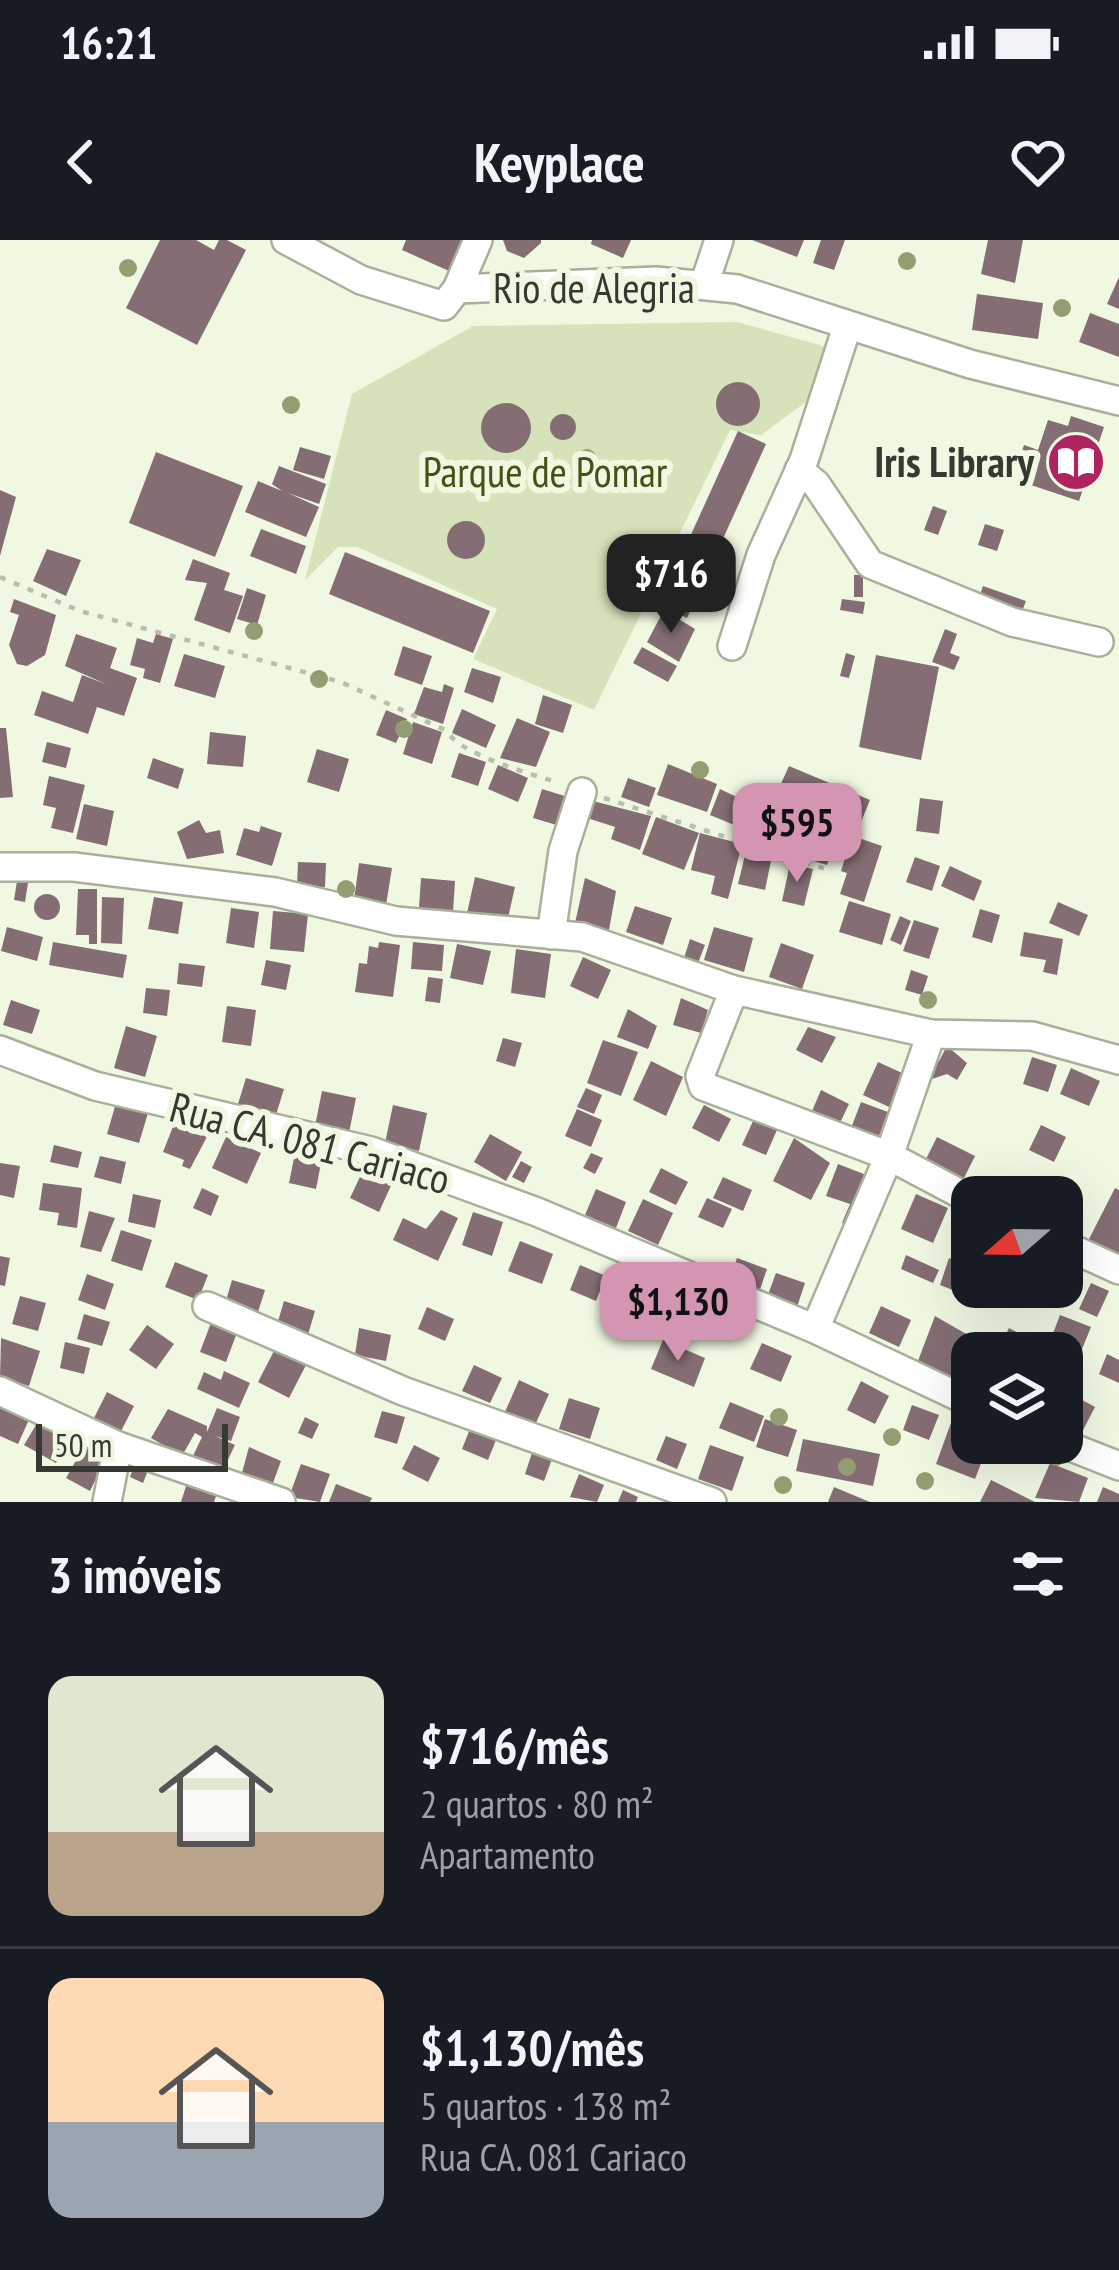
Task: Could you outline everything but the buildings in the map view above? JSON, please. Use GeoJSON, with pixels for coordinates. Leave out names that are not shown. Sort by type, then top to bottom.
{"type":"FeatureCollection","features":[{"type":"Feature","properties":{"kind":"street","name":"Rio de Alegria"},"geometry":{"type":"LineString","coordinates":[[286,240],[408,298],[444,305],[457,289],[656,281],[737,290],[847,327],[1119,401]]}},
{"type":"Feature","properties":{"kind":"street"},"geometry":{"type":"LineString","coordinates":[[457,289],[478,240]]}},
{"type":"Feature","properties":{"kind":"street"},"geometry":{"type":"LineString","coordinates":[[704,285],[719,240]]}},
{"type":"Feature","properties":{"kind":"street"},"geometry":{"type":"LineString","coordinates":[[732,646],[761,555],[800,470],[847,327]]}},
{"type":"Feature","properties":{"kind":"street"},"geometry":{"type":"LineString","coordinates":[[800,470],[816,484],[870,565],[1012,622],[1099,642]]}},
{"type":"Feature","properties":{"kind":"street"},"geometry":{"type":"LineString","coordinates":[[551,935],[563,851],[582,792]]}},
{"type":"Feature","properties":{"kind":"street"},"geometry":{"type":"LineString","coordinates":[[0,867],[74,867],[275,892],[396,921],[607,943],[734,990],[931,1034],[1032,1036],[1119,1060]]}},
{"type":"Feature","properties":{"kind":"street"},"geometry":{"type":"LineString","coordinates":[[734,990],[700,1076],[703,1087],[889,1156],[951,1189]]}},
{"type":"Feature","properties":{"kind":"street"},"geometry":{"type":"LineString","coordinates":[[815,1329],[889,1156],[931,1034]]}},
{"type":"Feature","properties":{"kind":"street","name":"Rua CA. 081 Cariaco"},"geometry":{"type":"LineString","coordinates":[[0,1050],[95,1086],[371,1150],[537,1212],[815,1329],[951,1393]]}},
{"type":"Feature","properties":{"kind":"street"},"geometry":{"type":"LineString","coordinates":[[1083,1254],[1119,1270]]}},
{"type":"Feature","properties":{"kind":"street"},"geometry":{"type":"LineString","coordinates":[[207,1306],[403,1391],[560,1443],[712,1502]]}},
{"type":"Feature","properties":{"kind":"street"},"geometry":{"type":"LineString","coordinates":[[0,1390],[118,1446],[281,1502]]}},
{"type":"Feature","properties":{"kind":"street"},"geometry":{"type":"LineString","coordinates":[[107,1502],[118,1446]]}},
{"type":"Feature","properties":{"kind":"street"},"geometry":{"type":"LineString","coordinates":[[1083,1452],[1119,1466]]}},
{"type":"Feature","properties":{"kind":"path"},"geometry":{"type":"LineString","coordinates":[[0,577],[80,611],[341,682],[447,730],[452,740],[482,755],[582,792],[829,870]]}},
{"type":"Feature","properties":{"kind":"green space","name":"Parque de Pomar"},"geometry":{"type":"Polygon","coordinates":[[[737,322],[827,347],[810,399],[761,435],[730,430],[594,710],[473,659],[497,609],[357,547],[338,547],[305,580],[352,394],[473,326],[737,322]]]}},
{"type":"Feature","properties":{"kind":"place","name":"Iris Library"},"geometry":{"type":"Point","coordinates":[1076,462]}}]}
